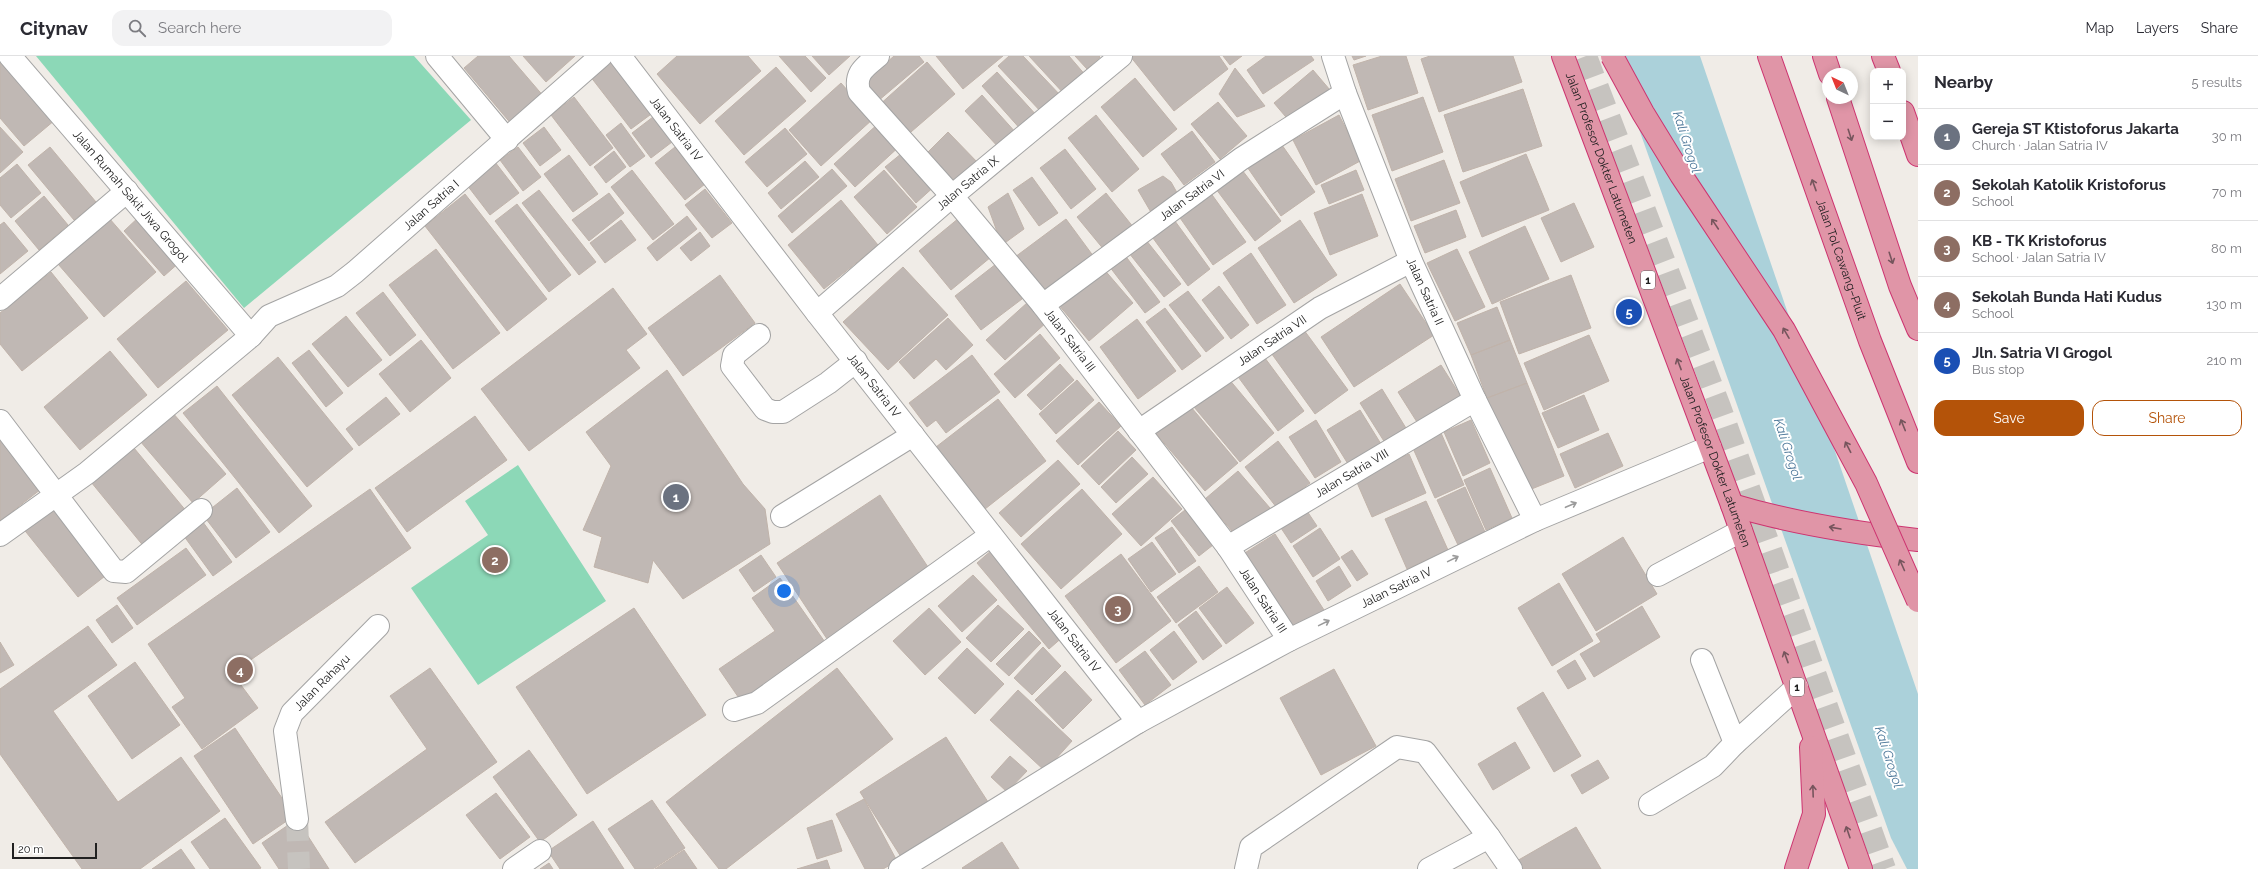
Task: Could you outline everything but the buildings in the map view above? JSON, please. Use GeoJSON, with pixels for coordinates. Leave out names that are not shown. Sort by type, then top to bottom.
{"type":"FeatureCollection","features":[{"type":"Feature","properties":{"kind":"highway","name":"Jalan Profesor Dokter Latumeten"},"geometry":{"type":"LineString","coordinates":[[1563,56],[1732,505],[1861,869]]}},
{"type":"Feature","properties":{"kind":"highway"},"geometry":{"type":"LineString","coordinates":[[1612,56],[1643,113],[1677,169],[1784,330],[1866,483],[1918,601]]}},
{"type":"Feature","properties":{"kind":"highway","name":"Jalan Tol Cawang–Pluit"},"geometry":{"type":"LineString","coordinates":[[1768,56],[1870,341],[1918,462]]}},
{"type":"Feature","properties":{"kind":"highway"},"geometry":{"type":"LineString","coordinates":[[1824,56],[1828,68]]}},
{"type":"Feature","properties":{"kind":"highway"},"geometry":{"type":"LineString","coordinates":[[1884,56],[1888,68]]}},
{"type":"Feature","properties":{"kind":"highway"},"geometry":{"type":"LineString","coordinates":[[1840,104],[1900,286],[1918,329]]}},
{"type":"Feature","properties":{"kind":"highway"},"geometry":{"type":"LineString","coordinates":[[1906,121],[1918,155]]}},
{"type":"Feature","properties":{"kind":"highway"},"geometry":{"type":"LineString","coordinates":[[1732,505],[1768,516],[1873,535],[1918,540]]}},
{"type":"Feature","properties":{"kind":"highway"},"geometry":{"type":"LineString","coordinates":[[1796,869],[1814,814],[1810,725]]}},
{"type":"Feature","properties":{"kind":"street","name":"Jalan Rumah Sakit Jiwa Grogol"},"geometry":{"type":"LineString","coordinates":[[10,56],[251,336]]}},
{"type":"Feature","properties":{"kind":"street"},"geometry":{"type":"LineString","coordinates":[[437,56],[507,140]]}},
{"type":"Feature","properties":{"kind":"street","name":"Jalan Satria I"},"geometry":{"type":"LineString","coordinates":[[0,535],[87,473],[251,336],[269,316],[337,286],[507,140],[601,56]]}},
{"type":"Feature","properties":{"kind":"street","name":"Jalan Satria IV"},"geometry":{"type":"LineString","coordinates":[[620,56],[817,313],[1138,722],[1288,640],[1535,520],[1710,447]]}},
{"type":"Feature","properties":{"kind":"street","name":"Jalan Satria III"},"geometry":{"type":"LineString","coordinates":[[878,56],[862,70],[856,83],[859,92],[952,196],[1043,305],[1228,547],[1288,640]]}},
{"type":"Feature","properties":{"kind":"street","name":"Jalan Satria IX"},"geometry":{"type":"LineString","coordinates":[[817,313],[952,196],[1121,56]]}},
{"type":"Feature","properties":{"kind":"street","name":"Jalan Satria II"},"geometry":{"type":"LineString","coordinates":[[1333,56],[1345,93],[1411,261],[1475,400],[1535,520]]}},
{"type":"Feature","properties":{"kind":"street","name":"Jalan Satria VI"},"geometry":{"type":"LineString","coordinates":[[1043,305],[1241,159],[1345,93]]}},
{"type":"Feature","properties":{"kind":"street"},"geometry":{"type":"LineString","coordinates":[[0,299],[127,191]]}},
{"type":"Feature","properties":{"kind":"street","name":"Jalan Satria VII"},"geometry":{"type":"LineString","coordinates":[[1139,431],[1320,308],[1411,261]]}},
{"type":"Feature","properties":{"kind":"street"},"geometry":{"type":"LineString","coordinates":[[759,335],[734,355],[732,366],[765,409],[773,412],[783,412],[828,383],[856,361]]}},
{"type":"Feature","properties":{"kind":"street","name":"Jalan Satria VIII"},"geometry":{"type":"LineString","coordinates":[[1228,547],[1475,400]]}},
{"type":"Feature","properties":{"kind":"street"},"geometry":{"type":"LineString","coordinates":[[0,421],[114,570],[126,572],[201,510]]}},
{"type":"Feature","properties":{"kind":"street"},"geometry":{"type":"LineString","coordinates":[[782,516],[913,435]]}},
{"type":"Feature","properties":{"kind":"street"},"geometry":{"type":"LineString","coordinates":[[1658,576],[1741,531]]}},
{"type":"Feature","properties":{"kind":"street"},"geometry":{"type":"LineString","coordinates":[[734,710],[757,703],[991,535]]}},
{"type":"Feature","properties":{"kind":"street","name":"Jalan Rahayu"},"geometry":{"type":"LineString","coordinates":[[297,819],[285,731],[292,713],[378,626]]}},
{"type":"Feature","properties":{"kind":"street"},"geometry":{"type":"LineString","coordinates":[[1702,660],[1735,743]]}},
{"type":"Feature","properties":{"kind":"street"},"geometry":{"type":"LineString","coordinates":[[1650,804],[1713,766],[1735,743],[1797,687]]}},
{"type":"Feature","properties":{"kind":"street"},"geometry":{"type":"LineString","coordinates":[[900,869],[1138,722]]}},
{"type":"Feature","properties":{"kind":"street"},"geometry":{"type":"LineString","coordinates":[[1246,869],[1251,847],[1397,747],[1425,752],[1489,837],[1510,869]]}},
{"type":"Feature","properties":{"kind":"street"},"geometry":{"type":"LineString","coordinates":[[1429,869],[1489,837]]}},
{"type":"Feature","properties":{"kind":"street"},"geometry":{"type":"LineString","coordinates":[[514,869],[540,850]]}},
{"type":"Feature","properties":{"kind":"green space"},"geometry":{"type":"Polygon","coordinates":[[[36,56],[414,56],[471,120],[244,308],[36,56]]]}},
{"type":"Feature","properties":{"kind":"green space"},"geometry":{"type":"Polygon","coordinates":[[[518,465],[606,601],[478,685],[411,588],[488,535],[465,501],[518,465]]]}},
{"type":"Feature","properties":{"kind":"water","name":"Kali Grogol"},"geometry":{"type":"Polygon","coordinates":[[[1613,56],[1700,56],[1918,694],[1918,869],[1907,869],[1891,838],[1613,56]]]}},
{"type":"Feature","properties":{"kind":"tunnel"},"geometry":{"type":"LineString","coordinates":[[1586,56],[1720,407],[1885,869]]}},
{"type":"Feature","properties":{"kind":"tunnel"},"geometry":{"type":"LineString","coordinates":[[297,819],[299,869]]}},
{"type":"Feature","properties":{"kind":"place","name":"Jln. Satria VI Grogol"},"geometry":{"type":"Point","coordinates":[1629,312]}},
{"type":"Feature","properties":{"kind":"place","name":"Gereja ST Ktistoforus Jakarta"},"geometry":{"type":"Point","coordinates":[676,497]}},
{"type":"Feature","properties":{"kind":"place","name":"Sekolah Katolik Kristoforus"},"geometry":{"type":"Point","coordinates":[495,560]}},
{"type":"Feature","properties":{"kind":"place","name":"KB - TK Kristoforus"},"geometry":{"type":"Point","coordinates":[1118,609]}},
{"type":"Feature","properties":{"kind":"place","name":"Sekolah Bunda Hati Kudus"},"geometry":{"type":"Point","coordinates":[240,670]}}]}
